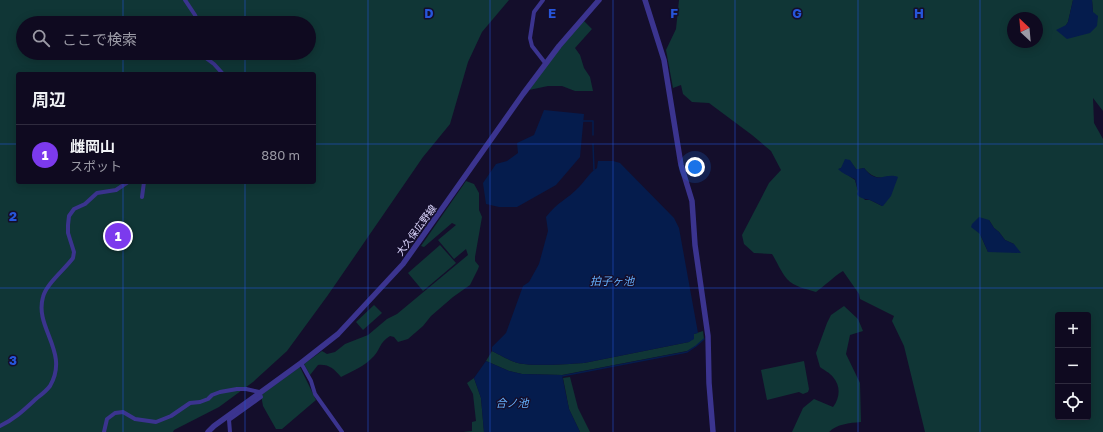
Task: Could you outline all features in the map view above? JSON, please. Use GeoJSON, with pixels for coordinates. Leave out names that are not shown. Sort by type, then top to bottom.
{"type":"FeatureCollection","features":[{"type":"Feature","properties":{"kind":"street"},"geometry":{"type":"LineString","coordinates":[[185,0],[195,16]]}},
{"type":"Feature","properties":{"kind":"street"},"geometry":{"type":"LineString","coordinates":[[543,0],[534,12],[530,38],[532,46],[546,64]]}},
{"type":"Feature","properties":{"kind":"street","name":"大久保広野線"},"geometry":{"type":"LineString","coordinates":[[208,432],[259,392],[301,363],[338,334],[403,264],[559,46],[599,0]]}},
{"type":"Feature","properties":{"kind":"street"},"geometry":{"type":"LineString","coordinates":[[645,0],[664,60],[681,165],[692,201],[695,245],[708,336],[709,383],[713,432]]}},
{"type":"Feature","properties":{"kind":"street"},"geometry":{"type":"LineString","coordinates":[[209,60],[221,72]]}},
{"type":"Feature","properties":{"kind":"street"},"geometry":{"type":"LineString","coordinates":[[0,426],[19,415],[50,387],[57,368],[57,360],[42,313],[42,302],[46,290],[73,258],[74,252],[68,233],[69,216],[74,209],[85,204],[97,193],[116,190],[125,184]]}},
{"type":"Feature","properties":{"kind":"street"},"geometry":{"type":"LineString","coordinates":[[142,197],[144,184]]}},
{"type":"Feature","properties":{"kind":"street"},"geometry":{"type":"LineString","coordinates":[[301,363],[311,381],[315,394],[342,432]]}},
{"type":"Feature","properties":{"kind":"street"},"geometry":{"type":"LineString","coordinates":[[104,432],[107,419],[115,413],[123,412],[135,418],[156,422],[171,416],[190,403],[200,402],[220,392],[237,389],[246,389],[259,392],[261,397],[229,420],[230,432]]}},
{"type":"Feature","properties":{"kind":"green space"},"geometry":{"type":"Polygon","coordinates":[[[0,0],[509,0],[482,32],[468,62],[450,124],[423,157],[328,295],[287,351],[253,382],[219,407],[174,430],[173,432],[0,432],[0,0]]]}},
{"type":"Feature","properties":{"kind":"green space"},"geometry":{"type":"Polygon","coordinates":[[[679,0],[1073,0],[1066,25],[1093,13],[1092,0],[1103,0],[1103,111],[1093,98],[1094,123],[1103,139],[1103,432],[925,432],[904,346],[892,321],[894,316],[860,299],[859,294],[843,271],[816,292],[790,282],[772,254],[754,253],[744,244],[742,235],[769,183],[781,170],[771,151],[752,135],[709,103],[692,102],[683,94],[681,85],[673,88],[666,50],[676,29],[679,0]],[[850,161],[839,169],[855,180],[858,191],[865,200],[870,200],[882,206],[894,176],[881,178],[874,176],[867,172],[864,168],[856,169],[850,161]],[[989,220],[980,234],[988,252],[1014,244],[1005,240],[989,220]]]}},
{"type":"Feature","properties":{"kind":"green space"},"geometry":{"type":"Polygon","coordinates":[[[583,20],[592,29],[575,48],[580,55],[584,68],[590,77],[593,91],[575,91],[562,86],[548,86],[529,90],[553,57],[583,20]]]}},
{"type":"Feature","properties":{"kind":"green space"},"geometry":{"type":"Polygon","coordinates":[[[466,181],[474,184],[479,193],[479,210],[482,217],[475,257],[475,261],[479,266],[470,285],[431,316],[423,326],[408,339],[398,342],[394,337],[390,336],[382,343],[374,356],[359,368],[341,377],[331,368],[325,365],[318,365],[310,375],[304,364],[322,351],[327,354],[335,352],[345,344],[368,335],[387,319],[397,314],[468,255],[466,249],[454,259],[438,240],[456,225],[452,223],[424,247],[421,246],[466,181]]]}},
{"type":"Feature","properties":{"kind":"green space"},"geometry":{"type":"Polygon","coordinates":[[[440,245],[456,263],[423,291],[408,273],[440,245]]]}},
{"type":"Feature","properties":{"kind":"green space"},"geometry":{"type":"Polygon","coordinates":[[[374,305],[382,313],[363,330],[356,322],[374,305]]]}},
{"type":"Feature","properties":{"kind":"green space"},"geometry":{"type":"Polygon","coordinates":[[[844,306],[858,319],[863,331],[850,335],[846,354],[860,383],[861,422],[848,423],[832,429],[829,432],[792,432],[803,408],[814,399],[833,407],[837,400],[839,392],[836,381],[829,373],[820,367],[816,353],[831,315],[844,306]]]}},
{"type":"Feature","properties":{"kind":"green space"},"geometry":{"type":"Polygon","coordinates":[[[703,331],[704,339],[687,351],[562,375],[522,374],[509,371],[486,361],[492,351],[512,361],[531,365],[584,363],[689,342],[694,334],[703,331]]]}},
{"type":"Feature","properties":{"kind":"green space"},"geometry":{"type":"Polygon","coordinates":[[[804,361],[809,389],[808,392],[803,394],[799,392],[767,400],[761,370],[804,361]]]}},
{"type":"Feature","properties":{"kind":"green space"},"geometry":{"type":"Polygon","coordinates":[[[300,367],[316,400],[282,429],[276,429],[263,406],[261,395],[300,367]]]}},
{"type":"Feature","properties":{"kind":"green space"},"geometry":{"type":"Polygon","coordinates":[[[570,377],[578,408],[590,432],[580,432],[569,409],[563,378],[570,377]]]}},
{"type":"Feature","properties":{"kind":"green space"},"geometry":{"type":"Polygon","coordinates":[[[474,378],[481,398],[484,432],[463,432],[472,431],[472,422],[476,421],[473,394],[467,383],[474,378]]]}},
{"type":"Feature","properties":{"kind":"water"},"geometry":{"type":"Polygon","coordinates":[[[1073,0],[1092,0],[1093,12],[1098,16],[1097,26],[1090,33],[1067,39],[1056,30],[1066,25],[1068,22],[1073,0]]]}},
{"type":"Feature","properties":{"kind":"water"},"geometry":{"type":"Polygon","coordinates":[[[544,110],[584,114],[580,157],[556,185],[517,207],[499,207],[486,204],[483,183],[496,164],[507,161],[518,153],[517,143],[534,135],[544,110]]]}},
{"type":"Feature","properties":{"kind":"water"},"geometry":{"type":"Polygon","coordinates":[[[845,159],[850,160],[856,169],[864,168],[873,176],[898,177],[891,196],[883,206],[862,198],[857,194],[858,191],[855,179],[844,174],[838,169],[841,168],[845,159]]]}},
{"type":"Feature","properties":{"kind":"water","name":"拍子ヶ池"},"geometry":{"type":"Polygon","coordinates":[[[598,161],[613,161],[620,163],[674,218],[679,228],[698,333],[694,334],[694,339],[689,342],[584,363],[531,365],[516,362],[492,351],[492,347],[506,333],[523,286],[529,282],[539,264],[548,231],[546,217],[554,208],[575,191],[597,168],[598,161]]]}},
{"type":"Feature","properties":{"kind":"water"},"geometry":{"type":"Polygon","coordinates":[[[979,217],[989,220],[1005,240],[1014,244],[1021,253],[988,252],[980,234],[971,227],[979,217]]]}},
{"type":"Feature","properties":{"kind":"water","name":"合ノ池"},"geometry":{"type":"Polygon","coordinates":[[[486,361],[509,371],[522,374],[562,375],[569,409],[580,432],[484,432],[481,398],[474,378],[486,361]]]}},
{"type":"Feature","properties":{"kind":"waterway"},"geometry":{"type":"LineString","coordinates":[[583,121],[593,121],[593,135]]}},
{"type":"Feature","properties":{"kind":"waterway"},"geometry":{"type":"LineString","coordinates":[[593,144],[594,170]]}},
{"type":"Feature","properties":{"kind":"waterway"},"geometry":{"type":"LineString","coordinates":[[562,376],[687,352],[704,339]]}},
{"type":"Feature","properties":{"kind":"place","name":"雌岡山"},"geometry":{"type":"Point","coordinates":[118,236]}}]}
